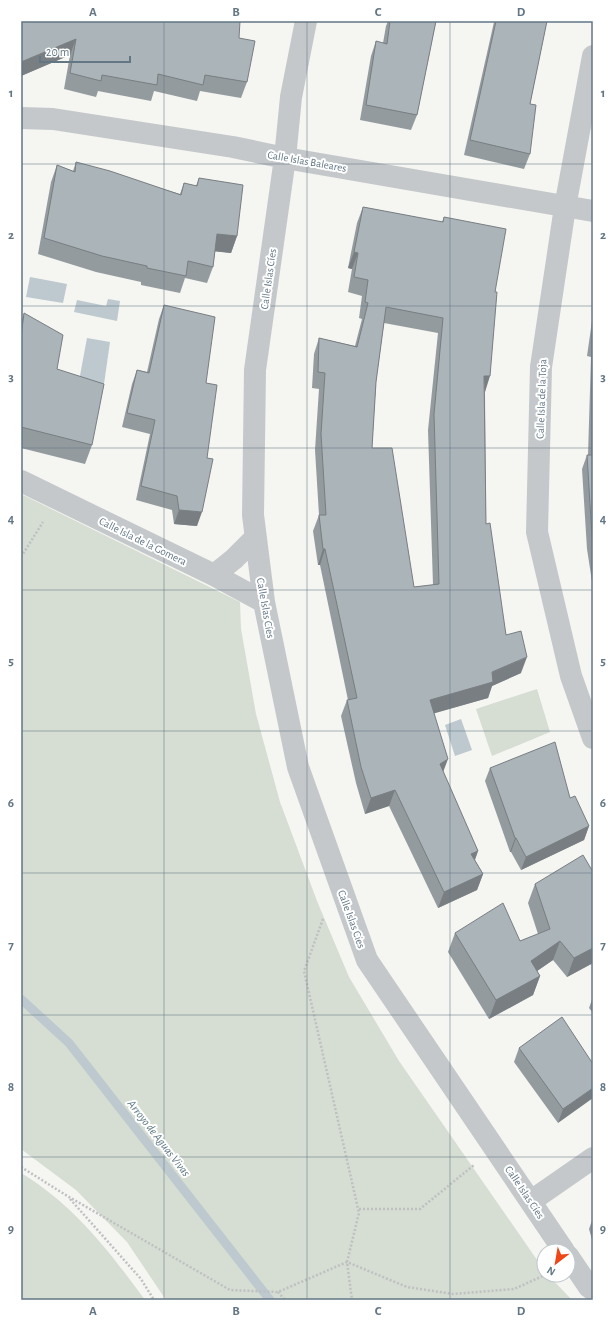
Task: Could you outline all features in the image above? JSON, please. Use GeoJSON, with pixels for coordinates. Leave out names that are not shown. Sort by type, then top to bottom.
{"type":"FeatureCollection","features":[{"type":"Feature","properties":{"kind":"street","name":"Calle Islas Cíes"},"geometry":{"type":"LineString","coordinates":[[306,21],[290,97],[285,158],[255,370],[253,515],[264,602],[298,767],[367,960],[559,1243]]}},
{"type":"Feature","properties":{"kind":"street","name":"Calle Isla de la Toja"},"geometry":{"type":"LineString","coordinates":[[593,56],[565,207],[541,367],[537,532],[571,676],[593,738]]}},
{"type":"Feature","properties":{"kind":"street","name":"Calle Islas Baleares"},"geometry":{"type":"LineString","coordinates":[[21,118],[53,119],[233,147],[285,158],[593,211]]}},
{"type":"Feature","properties":{"kind":"street","name":"Calle Isla de la Gomera"},"geometry":{"type":"LineString","coordinates":[[21,481],[214,575],[264,602]]}},
{"type":"Feature","properties":{"kind":"street"},"geometry":{"type":"LineString","coordinates":[[214,575],[234,559],[255,538]]}},
{"type":"Feature","properties":{"kind":"street"},"geometry":{"type":"LineString","coordinates":[[531,1201],[593,1158]]}},
{"type":"Feature","properties":{"kind":"street"},"geometry":{"type":"LineString","coordinates":[[576,1268],[589,1287],[593,1290]]}},
{"type":"Feature","properties":{"kind":"path"},"geometry":{"type":"LineString","coordinates":[[21,557],[57,499]]}},
{"type":"Feature","properties":{"kind":"path"},"geometry":{"type":"LineString","coordinates":[[324,914],[304,971],[359,1213],[347,1262],[352,1300]]}},
{"type":"Feature","properties":{"kind":"path"},"geometry":{"type":"LineString","coordinates":[[358,1209],[420,1209],[475,1164]]}},
{"type":"Feature","properties":{"kind":"path"},"geometry":{"type":"LineString","coordinates":[[21,1167],[69,1197],[230,1290],[278,1292],[347,1262],[407,1287],[452,1294],[514,1289],[536,1279]]}},
{"type":"Feature","properties":{"kind":"path"},"geometry":{"type":"LineString","coordinates":[[69,1197],[141,1279],[154,1300]]}},
{"type":"Feature","properties":{"kind":"path"},"geometry":{"type":"LineString","coordinates":[[278,1292],[285,1300]]}},
{"type":"Feature","properties":{"kind":"shaded area"},"geometry":{"type":"Polygon","coordinates":[[[30,277],[67,284],[63,303],[26,297],[30,277]]]}},
{"type":"Feature","properties":{"kind":"shaded area"},"geometry":{"type":"Polygon","coordinates":[[[108,299],[120,301],[117,321],[74,312],[77,300],[106,306],[108,299]]]}},
{"type":"Feature","properties":{"kind":"shaded area"},"geometry":{"type":"Polygon","coordinates":[[[87,338],[110,342],[104,384],[79,381],[87,338]]]}},
{"type":"Feature","properties":{"kind":"shaded area"},"geometry":{"type":"Polygon","coordinates":[[[21,494],[240,602],[241,629],[256,714],[280,802],[317,901],[349,977],[399,1061],[536,1258],[536,1283],[556,1283],[572,1300],[166,1300],[127,1242],[76,1190],[21,1149],[21,494]]]}},
{"type":"Feature","properties":{"kind":"shaded area"},"geometry":{"type":"Polygon","coordinates":[[[537,689],[550,732],[492,756],[476,709],[537,689]]]}},
{"type":"Feature","properties":{"kind":"shaded area"},"geometry":{"type":"Polygon","coordinates":[[[461,719],[472,750],[455,756],[445,725],[461,719]]]}},
{"type":"Feature","properties":{"kind":"shaded area"},"geometry":{"type":"Polygon","coordinates":[[[21,1173],[40,1185],[74,1214],[104,1247],[145,1300],[21,1300],[21,1173]]]}},
{"type":"Feature","properties":{"kind":"building"},"geometry":{"type":"Polygon","coordinates":[[[21,21],[240,21],[239,38],[255,41],[247,82],[205,75],[203,85],[158,74],[157,85],[102,75],[101,81],[70,73],[76,39],[21,62],[21,21]]]}},
{"type":"Feature","properties":{"kind":"building"},"geometry":{"type":"Polygon","coordinates":[[[390,21],[436,21],[417,115],[366,105],[376,41],[387,44],[390,21]]]}},
{"type":"Feature","properties":{"kind":"building"},"geometry":{"type":"Polygon","coordinates":[[[496,21],[547,21],[530,104],[536,105],[530,154],[470,140],[496,21]]]}},
{"type":"Feature","properties":{"kind":"building"},"geometry":{"type":"Polygon","coordinates":[[[76,162],[110,171],[181,195],[184,183],[197,186],[199,178],[243,185],[237,236],[217,234],[213,267],[188,261],[186,276],[147,268],[147,266],[102,256],[44,238],[57,165],[75,172],[76,162]]]}},
{"type":"Feature","properties":{"kind":"building"},"geometry":{"type":"Polygon","coordinates":[[[363,207],[443,222],[444,217],[506,229],[495,292],[497,292],[490,376],[484,376],[486,524],[490,523],[506,635],[521,631],[527,657],[492,672],[493,682],[430,700],[448,759],[440,764],[478,851],[471,854],[483,874],[444,892],[395,790],[371,798],[361,767],[347,700],[357,698],[325,549],[323,549],[319,515],[326,515],[321,434],[325,373],[318,372],[319,338],[357,347],[368,303],[365,302],[368,280],[354,277],[358,253],[354,252],[363,207]],[[386,307],[376,382],[372,448],[392,448],[414,587],[439,584],[434,414],[443,318],[386,307]]]}},
{"type":"Feature","properties":{"kind":"building"},"geometry":{"type":"Polygon","coordinates":[[[164,305],[215,317],[206,383],[217,385],[207,458],[213,459],[202,512],[179,510],[177,496],[141,486],[155,420],[127,413],[137,370],[149,373],[164,305]]]}},
{"type":"Feature","properties":{"kind":"building"},"geometry":{"type":"Polygon","coordinates":[[[24,313],[63,335],[57,369],[104,384],[92,445],[21,427],[21,337],[24,313]]]}},
{"type":"Feature","properties":{"kind":"building"},"geometry":{"type":"Polygon","coordinates":[[[593,432],[593,543],[587,455],[592,455],[593,432]]]}},
{"type":"Feature","properties":{"kind":"building"},"geometry":{"type":"Polygon","coordinates":[[[555,742],[570,798],[575,796],[589,826],[526,857],[515,838],[490,768],[555,742]]]}},
{"type":"Feature","properties":{"kind":"building"},"geometry":{"type":"Polygon","coordinates":[[[583,855],[593,872],[593,948],[574,958],[560,941],[531,961],[540,976],[496,1000],[455,933],[503,903],[520,941],[550,929],[535,884],[583,855]]]}},
{"type":"Feature","properties":{"kind":"building"},"geometry":{"type":"Polygon","coordinates":[[[562,1017],[593,1064],[593,1088],[563,1109],[519,1048],[562,1017]]]}},
{"type":"Feature","properties":{"kind":"waterway","name":"Arroyo de Aguas Vivas"},"geometry":{"type":"LineString","coordinates":[[21,999],[69,1043],[270,1300]]}}]}
